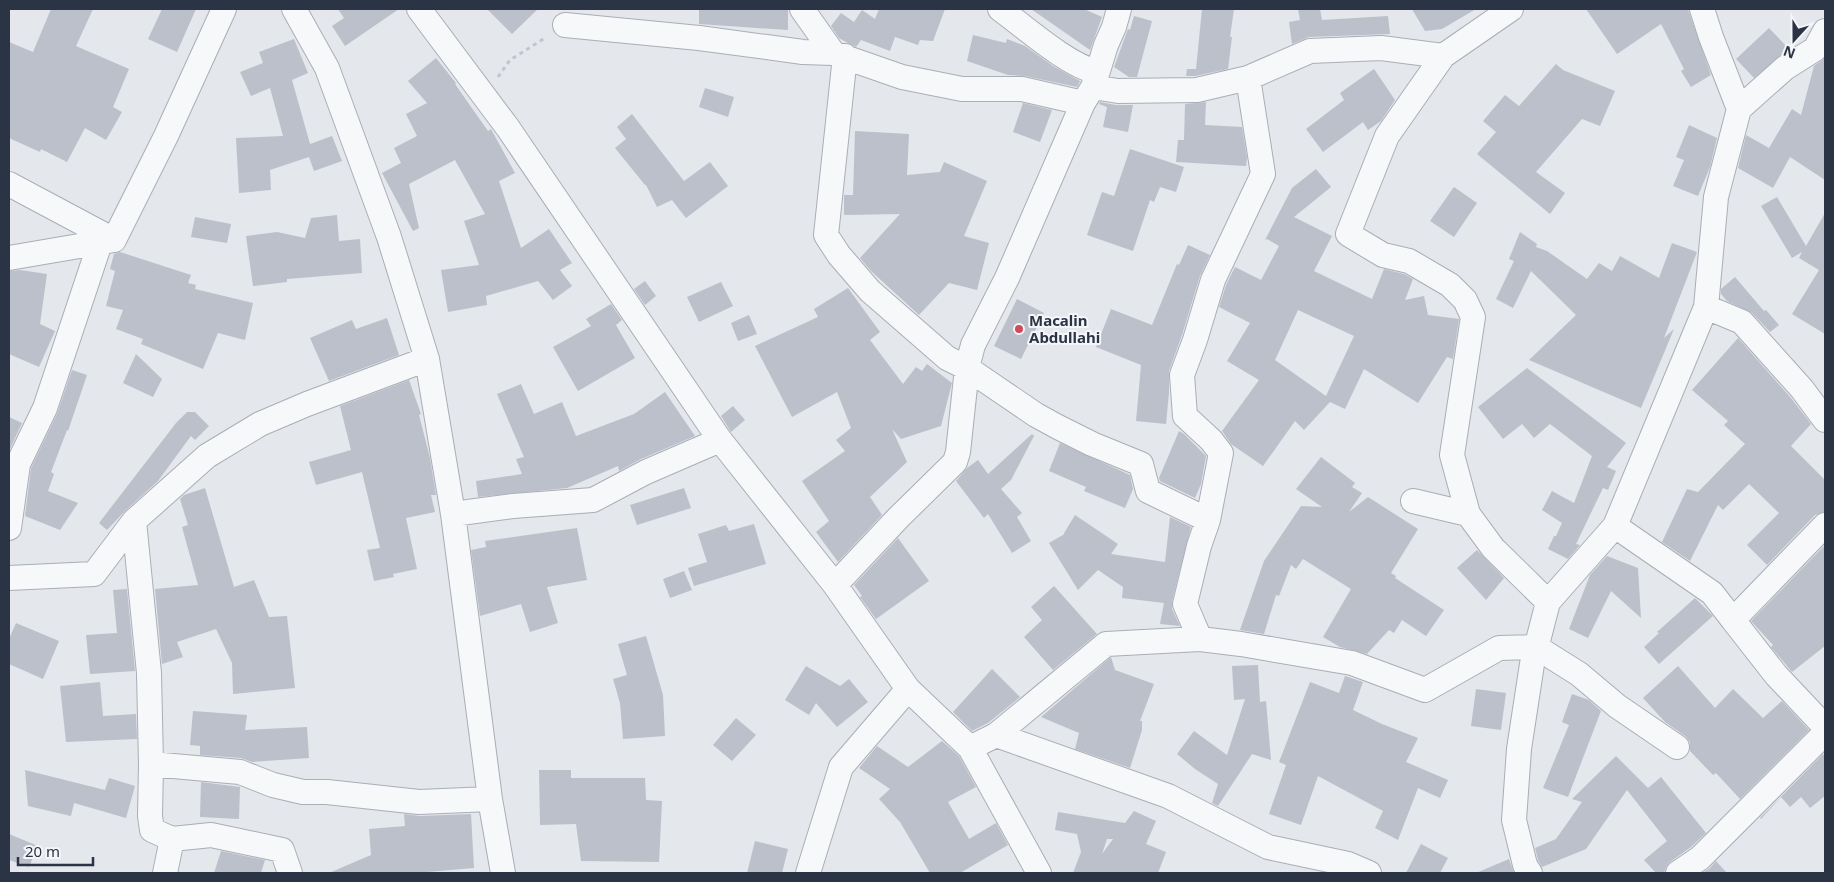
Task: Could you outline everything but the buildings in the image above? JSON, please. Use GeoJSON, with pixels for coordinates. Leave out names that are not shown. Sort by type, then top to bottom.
{"type":"FeatureCollection","features":[{"type":"Feature","properties":{"kind":"street"},"geometry":{"type":"LineString","coordinates":[[9,528],[13,462],[45,408],[107,242],[166,136],[224,9]]}},
{"type":"Feature","properties":{"kind":"street"},"geometry":{"type":"LineString","coordinates":[[294,9],[327,68],[389,237],[427,359],[452,514],[490,799],[504,873]]}},
{"type":"Feature","properties":{"kind":"street"},"geometry":{"type":"LineString","coordinates":[[419,9],[508,128],[720,440],[835,585],[908,689],[970,748],[1039,873]]}},
{"type":"Feature","properties":{"kind":"street"},"geometry":{"type":"LineString","coordinates":[[802,9],[839,55],[826,235],[854,275],[947,358],[966,368],[1058,427],[1092,444],[1141,464],[1148,491],[1208,520]]}},
{"type":"Feature","properties":{"kind":"street"},"geometry":{"type":"LineString","coordinates":[[1000,9],[1053,49],[1086,70],[1091,87]]}},
{"type":"Feature","properties":{"kind":"street"},"geometry":{"type":"LineString","coordinates":[[835,585],[898,518],[955,462],[958,452],[966,368],[973,345],[1007,278],[1091,87],[1119,9]]}},
{"type":"Feature","properties":{"kind":"street"},"geometry":{"type":"LineString","coordinates":[[1511,9],[1443,56],[1387,136],[1348,234],[1383,255],[1409,261],[1450,285],[1465,300],[1474,317],[1452,456],[1468,514],[1493,548],[1548,602]]}},
{"type":"Feature","properties":{"kind":"street"},"geometry":{"type":"LineString","coordinates":[[1702,9],[1739,108]]}},
{"type":"Feature","properties":{"kind":"street"},"geometry":{"type":"LineString","coordinates":[[565,25],[699,38],[839,55],[902,77],[962,89],[1091,87],[1118,91],[1197,90],[1248,78],[1310,51],[1381,48],[1443,56]]}},
{"type":"Feature","properties":{"kind":"street"},"geometry":{"type":"LineString","coordinates":[[1530,873],[1526,865],[1514,820],[1519,749],[1536,647],[1548,602],[1615,526],[1706,307],[1716,197],[1739,108],[1785,68],[1822,46]]}},
{"type":"Feature","properties":{"kind":"street"},"geometry":{"type":"LineString","coordinates":[[1200,639],[1185,604],[1199,546],[1208,520],[1221,453],[1185,416],[1182,375],[1214,280],[1263,174],[1248,78]]}},
{"type":"Feature","properties":{"kind":"street"},"geometry":{"type":"LineString","coordinates":[[9,184],[107,242]]}},
{"type":"Feature","properties":{"kind":"street"},"geometry":{"type":"LineString","coordinates":[[9,258],[107,242]]}},
{"type":"Feature","properties":{"kind":"street"},"geometry":{"type":"LineString","coordinates":[[1706,307],[1742,322],[1802,389],[1825,420]]}},
{"type":"Feature","properties":{"kind":"street"},"geometry":{"type":"LineString","coordinates":[[9,578],[94,574],[134,522],[207,456],[260,424],[307,404],[427,359]]}},
{"type":"Feature","properties":{"kind":"street"},"geometry":{"type":"LineString","coordinates":[[452,514],[513,506],[593,500],[646,472],[720,440]]}},
{"type":"Feature","properties":{"kind":"street"},"geometry":{"type":"LineString","coordinates":[[1413,501],[1468,514]]}},
{"type":"Feature","properties":{"kind":"street"},"geometry":{"type":"LineString","coordinates":[[134,522],[149,673],[150,816],[152,830],[172,839],[211,835],[282,850],[290,873]]}},
{"type":"Feature","properties":{"kind":"street"},"geometry":{"type":"LineString","coordinates":[[1733,620],[1825,525]]}},
{"type":"Feature","properties":{"kind":"street"},"geometry":{"type":"LineString","coordinates":[[1615,526],[1712,593],[1776,675],[1825,727]]}},
{"type":"Feature","properties":{"kind":"street"},"geometry":{"type":"LineString","coordinates":[[970,748],[996,735],[1106,644],[1200,639],[1352,663],[1425,690],[1499,648],[1536,647],[1579,674],[1617,706],[1677,747]]}},
{"type":"Feature","properties":{"kind":"street"},"geometry":{"type":"LineString","coordinates":[[808,873],[841,767],[908,689]]}},
{"type":"Feature","properties":{"kind":"street"},"geometry":{"type":"LineString","coordinates":[[1678,873],[1700,858],[1825,733]]}},
{"type":"Feature","properties":{"kind":"street"},"geometry":{"type":"LineString","coordinates":[[996,735],[1168,796],[1268,847],[1348,864],[1369,873]]}},
{"type":"Feature","properties":{"kind":"street"},"geometry":{"type":"LineString","coordinates":[[151,764],[240,772],[273,785],[304,792],[328,792],[420,802],[490,799]]}},
{"type":"Feature","properties":{"kind":"street"},"geometry":{"type":"LineString","coordinates":[[164,873],[172,839]]}},
{"type":"Feature","properties":{"kind":"path"},"geometry":{"type":"LineString","coordinates":[[510,60],[565,25]]}},
{"type":"Feature","properties":{"kind":"place","name":"Macalin Abdullahi"},"geometry":{"type":"Point","coordinates":[1019,329]}}]}
